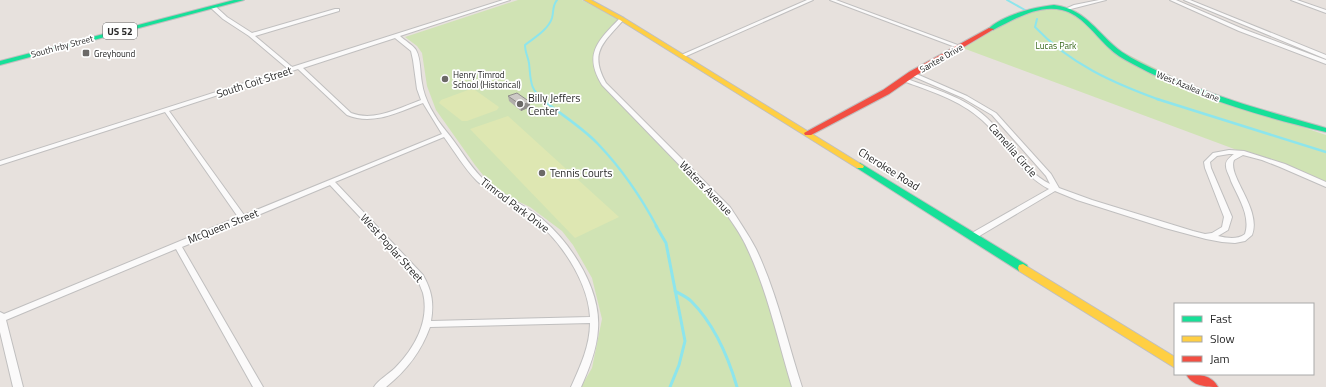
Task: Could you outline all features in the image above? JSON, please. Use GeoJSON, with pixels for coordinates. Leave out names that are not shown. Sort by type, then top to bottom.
{"type":"FeatureCollection","features":[{"type":"Feature","properties":{"kind":"street","name":"South Irby Street"},"geometry":{"type":"LineString","coordinates":[[0,63],[240,0]]}},
{"type":"Feature","properties":{"kind":"street","name":"South Coit Street"},"geometry":{"type":"LineString","coordinates":[[0,163],[508,0]]}},
{"type":"Feature","properties":{"kind":"street","name":"Cherokee Road"},"geometry":{"type":"LineString","coordinates":[[587,0],[622,19],[808,133],[1174,362]]}},
{"type":"Feature","properties":{"kind":"street"},"geometry":{"type":"LineString","coordinates":[[682,56],[811,0]]}},
{"type":"Feature","properties":{"kind":"street"},"geometry":{"type":"LineString","coordinates":[[832,0],[960,46]]}},
{"type":"Feature","properties":{"kind":"street","name":"Santee Drive"},"geometry":{"type":"LineString","coordinates":[[808,133],[886,92],[960,46],[1020,15],[1047,8],[1058,7],[1067,9],[1080,2],[1092,4],[1104,0]]}},
{"type":"Feature","properties":{"kind":"street"},"geometry":{"type":"LineString","coordinates":[[1172,0],[1241,30],[1326,62]]}},
{"type":"Feature","properties":{"kind":"street"},"geometry":{"type":"LineString","coordinates":[[1186,0],[1326,56]]}},
{"type":"Feature","properties":{"kind":"street"},"geometry":{"type":"LineString","coordinates":[[1293,0],[1326,12]]}},
{"type":"Feature","properties":{"kind":"street"},"geometry":{"type":"LineString","coordinates":[[1307,0],[1326,7]]}},
{"type":"Feature","properties":{"kind":"street"},"geometry":{"type":"LineString","coordinates":[[213,7],[225,18],[251,35],[292,70]]}},
{"type":"Feature","properties":{"kind":"street","name":"West Azalea Lane"},"geometry":{"type":"LineString","coordinates":[[1067,9],[1076,14],[1119,53],[1149,70],[1213,97],[1326,130]]}},
{"type":"Feature","properties":{"kind":"street"},"geometry":{"type":"LineString","coordinates":[[251,35],[337,10]]}},
{"type":"Feature","properties":{"kind":"street","name":"Waters Avenue"},"geometry":{"type":"LineString","coordinates":[[622,19],[598,47],[596,54],[596,69],[604,84],[727,209],[742,230],[761,268],[797,387]]}},
{"type":"Feature","properties":{"kind":"street","name":"Timrod Park Drive"},"geometry":{"type":"LineString","coordinates":[[396,36],[413,50],[420,89],[431,114],[473,171],[489,188],[540,221],[562,244],[579,272],[590,297],[594,329],[584,369],[576,387]]}},
{"type":"Feature","properties":{"kind":"street"},"geometry":{"type":"LineString","coordinates":[[300,68],[350,114],[359,118],[376,118],[425,100]]}},
{"type":"Feature","properties":{"kind":"street","name":"Camellia Circle"},"geometry":{"type":"LineString","coordinates":[[909,77],[983,117],[995,129],[1027,170],[1043,182],[1056,188],[1141,217],[1204,236],[1229,240],[1246,238],[1249,233],[1250,221],[1229,166],[1229,161],[1232,158],[1244,154]]}},
{"type":"Feature","properties":{"kind":"street","name":"Camellia Circle"},"geometry":{"type":"LineString","coordinates":[[909,77],[965,97],[994,114],[1049,175],[1056,188]]}},
{"type":"Feature","properties":{"kind":"street"},"geometry":{"type":"LineString","coordinates":[[166,110],[242,218]]}},
{"type":"Feature","properties":{"kind":"street","name":"McQueen Street"},"geometry":{"type":"LineString","coordinates":[[0,317],[446,134]]}},
{"type":"Feature","properties":{"kind":"street"},"geometry":{"type":"LineString","coordinates":[[1204,236],[1214,235],[1225,228],[1228,217],[1213,184],[1207,162],[1212,155],[1223,151],[1244,154],[1273,163],[1326,185]]}},
{"type":"Feature","properties":{"kind":"street","name":"West Poplar Street"},"geometry":{"type":"LineString","coordinates":[[331,182],[420,277],[427,290],[429,299],[429,317],[413,353],[401,368],[379,387]]}},
{"type":"Feature","properties":{"kind":"street"},"geometry":{"type":"LineString","coordinates":[[973,236],[1056,188]]}},
{"type":"Feature","properties":{"kind":"street"},"geometry":{"type":"LineString","coordinates":[[177,245],[258,387]]}},
{"type":"Feature","properties":{"kind":"street"},"geometry":{"type":"LineString","coordinates":[[0,317],[18,387]]}},
{"type":"Feature","properties":{"kind":"street"},"geometry":{"type":"LineString","coordinates":[[426,324],[594,320]]}},
{"type":"Feature","properties":{"kind":"street"},"geometry":{"type":"LineString","coordinates":[[1194,375],[1212,387]]}},
{"type":"Feature","properties":{"kind":"green space"},"geometry":{"type":"Polygon","coordinates":[[[518,0],[582,0],[619,20],[599,42],[595,50],[593,57],[597,74],[603,85],[718,202],[737,227],[757,266],[794,387],[581,387],[592,368],[602,319],[592,278],[573,245],[562,231],[530,207],[509,197],[487,180],[475,165],[436,110],[427,86],[422,53],[417,46],[405,37],[518,0]]]}},
{"type":"Feature","properties":{"kind":"green space","name":"Lucas Park"},"geometry":{"type":"Polygon","coordinates":[[[1047,7],[1072,11],[1111,46],[1213,97],[1326,135],[1326,186],[1253,156],[960,47],[1010,19],[1047,7]]]}},
{"type":"Feature","properties":{"kind":"green space"},"geometry":{"type":"Polygon","coordinates":[[[468,90],[475,90],[499,107],[497,110],[467,121],[462,121],[439,103],[441,100],[468,90]]]}},
{"type":"Feature","properties":{"kind":"green space","name":"Tennis Courts"},"geometry":{"type":"Polygon","coordinates":[[[508,116],[619,217],[575,238],[470,129],[508,116]]]}},
{"type":"Feature","properties":{"kind":"building"},"geometry":{"type":"Polygon","coordinates":[[[517,93],[530,102],[521,105],[508,96],[517,93]]]}},
{"type":"Feature","properties":{"kind":"waterway"},"geometry":{"type":"LineString","coordinates":[[544,100],[533,88],[525,45],[540,33],[550,22],[555,2],[557,0]]}},
{"type":"Feature","properties":{"kind":"waterway"},"geometry":{"type":"LineString","coordinates":[[1007,0],[1025,10]]}},
{"type":"Feature","properties":{"kind":"waterway"},"geometry":{"type":"LineString","coordinates":[[1037,19],[1035,27],[1048,40],[1078,62],[1126,87],[1159,100]]}},
{"type":"Feature","properties":{"kind":"waterway"},"geometry":{"type":"LineString","coordinates":[[542,99],[585,132],[598,144],[630,183],[657,227]]}},
{"type":"Feature","properties":{"kind":"waterway"},"geometry":{"type":"LineString","coordinates":[[1159,100],[1326,152]]}},
{"type":"Feature","properties":{"kind":"waterway"},"geometry":{"type":"LineString","coordinates":[[656,226],[666,243],[675,291]]}},
{"type":"Feature","properties":{"kind":"waterway"},"geometry":{"type":"LineString","coordinates":[[670,387],[679,365],[685,341],[675,291]]}},
{"type":"Feature","properties":{"kind":"waterway"},"geometry":{"type":"LineString","coordinates":[[675,291],[691,301],[707,320],[725,352],[737,387]]}},
{"type":"Feature","properties":{"kind":"traffic: fast"},"geometry":{"type":"LineString","coordinates":[[0,63],[241,0]]}},
{"type":"Feature","properties":{"kind":"traffic: fast"},"geometry":{"type":"LineString","coordinates":[[991,29],[1026,12],[1044,8],[1063,8],[1078,15],[1119,53],[1137,64],[1169,79],[1213,97],[1326,130]]}},
{"type":"Feature","properties":{"kind":"traffic: fast"},"geometry":{"type":"LineString","coordinates":[[860,166],[1023,268]]}},
{"type":"Feature","properties":{"kind":"traffic: slow"},"geometry":{"type":"LineString","coordinates":[[587,0],[622,19],[860,166]]}},
{"type":"Feature","properties":{"kind":"traffic: slow"},"geometry":{"type":"LineString","coordinates":[[1023,268],[1174,362]]}},
{"type":"Feature","properties":{"kind":"traffic: jam"},"geometry":{"type":"LineString","coordinates":[[808,133],[886,92],[912,74],[991,29]]}},
{"type":"Feature","properties":{"kind":"traffic: jam"},"geometry":{"type":"LineString","coordinates":[[1194,375],[1212,387]]}},
{"type":"Feature","properties":{"kind":"place","name":"Greyhound"},"geometry":{"type":"Point","coordinates":[86,53]}},
{"type":"Feature","properties":{"kind":"place","name":"Henry Timrod School (Historical)"},"geometry":{"type":"Point","coordinates":[445,79]}},
{"type":"Feature","properties":{"kind":"place","name":"Billy Jeffers Center"},"geometry":{"type":"Point","coordinates":[520,104]}},
{"type":"Feature","properties":{"kind":"place","name":"Tennis Courts"},"geometry":{"type":"Point","coordinates":[542,173]}}]}
